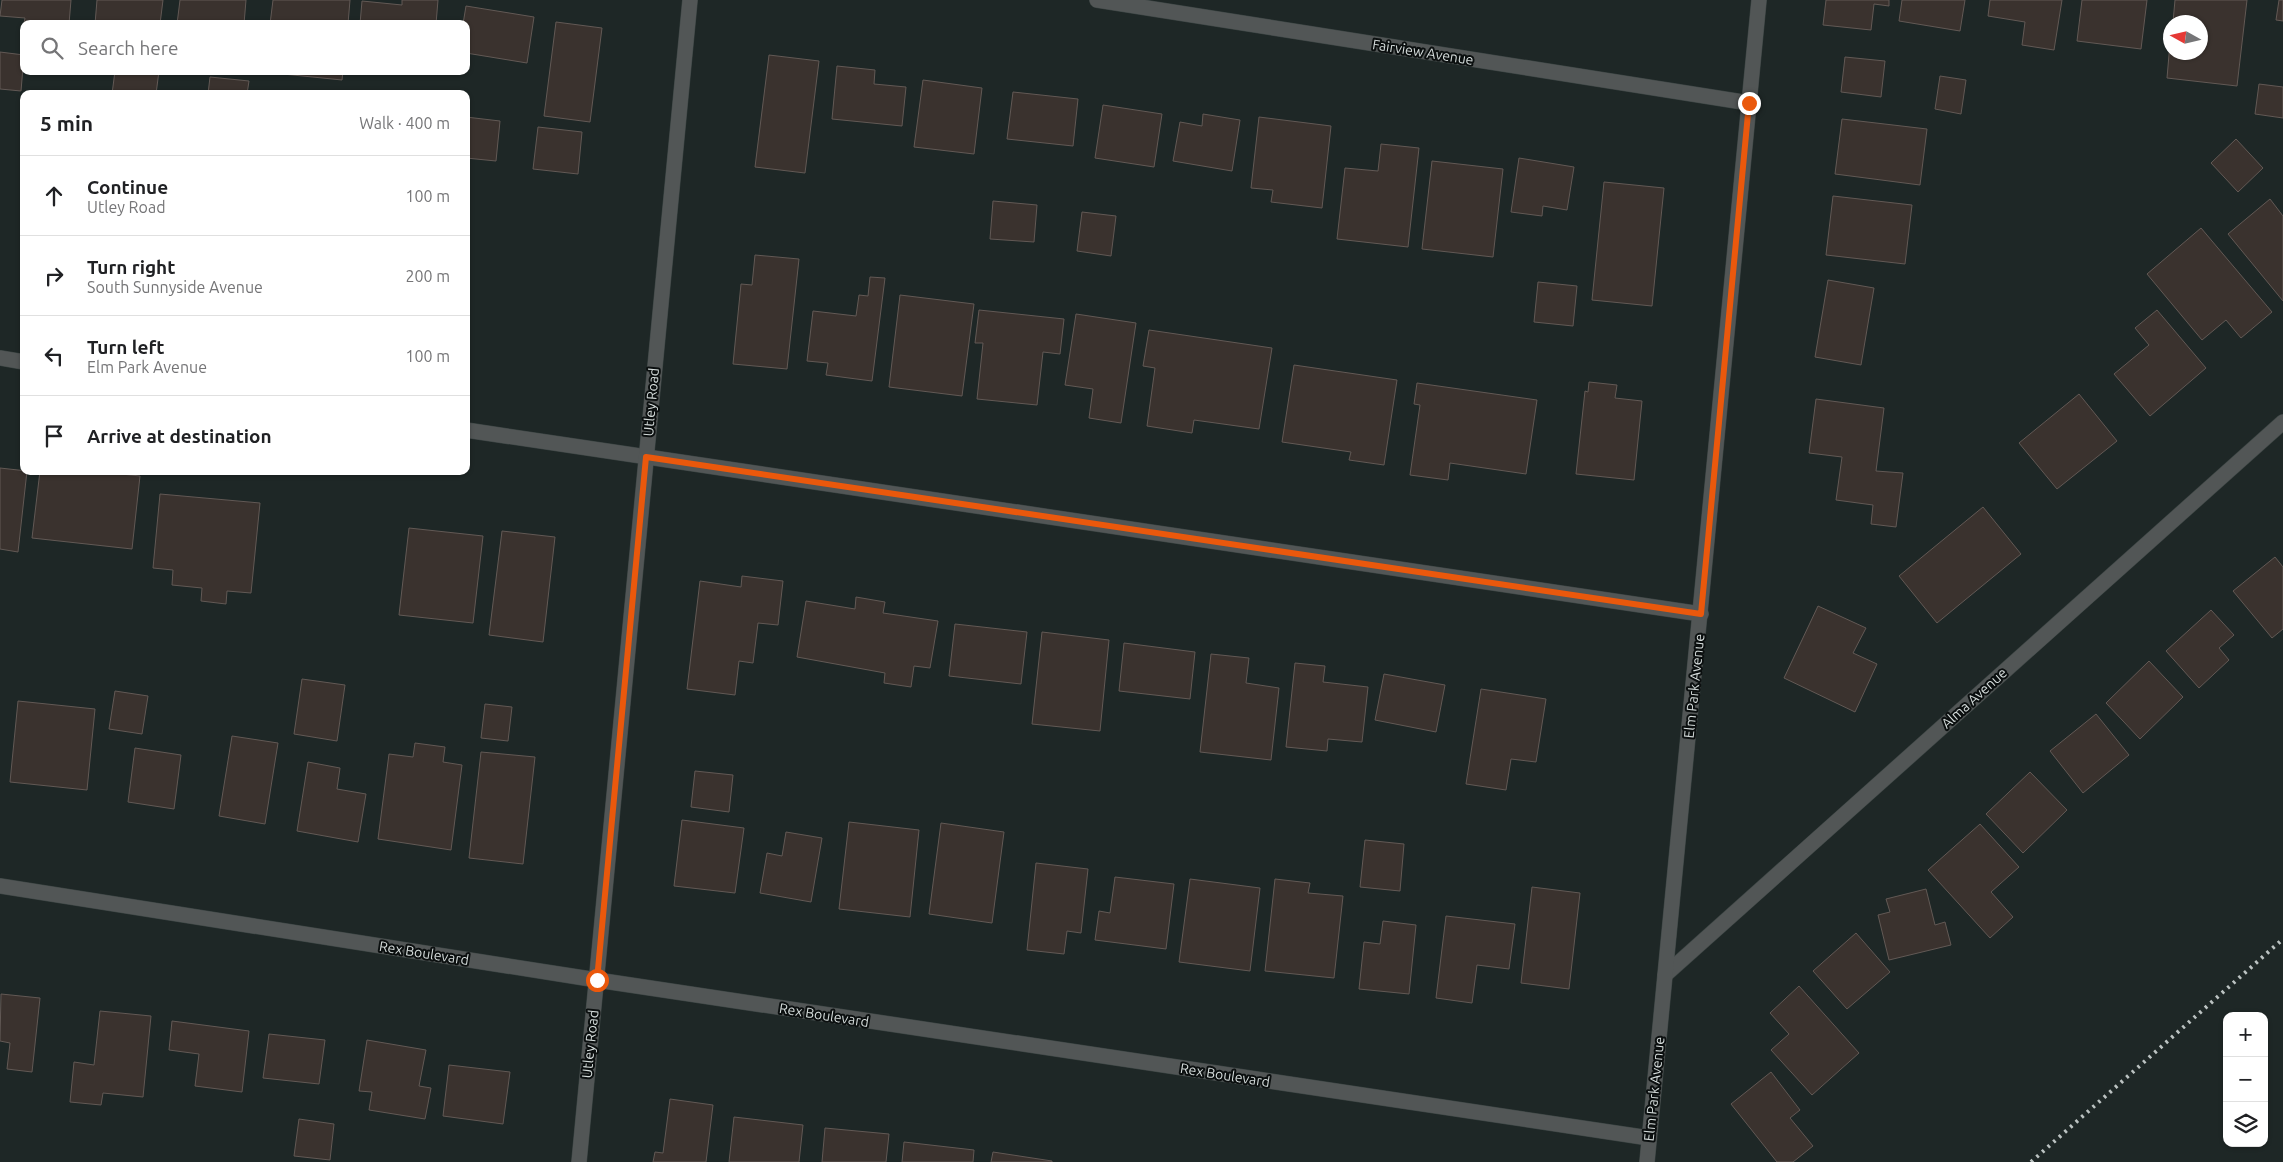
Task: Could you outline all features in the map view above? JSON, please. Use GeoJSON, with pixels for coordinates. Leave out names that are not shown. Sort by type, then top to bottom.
{"type":"FeatureCollection","features":[{"type":"Feature","properties":{"kind":"street","name":"Utley Road"},"geometry":{"type":"LineString","coordinates":[[579,1162],[690,0]]}},
{"type":"Feature","properties":{"kind":"street","name":"Fairview Avenue"},"geometry":{"type":"LineString","coordinates":[[1096,0],[1749,103]]}},
{"type":"Feature","properties":{"kind":"street","name":"Elm Park Avenue"},"geometry":{"type":"LineString","coordinates":[[1647,1162],[1760,0]]}},
{"type":"Feature","properties":{"kind":"street"},"geometry":{"type":"LineString","coordinates":[[0,358],[20,361]]}},
{"type":"Feature","properties":{"kind":"street","name":"Alma Avenue"},"geometry":{"type":"LineString","coordinates":[[1665,975],[2283,422]]}},
{"type":"Feature","properties":{"kind":"street"},"geometry":{"type":"LineString","coordinates":[[470,431],[1701,614]]}},
{"type":"Feature","properties":{"kind":"street","name":"Rex Boulevard"},"geometry":{"type":"LineString","coordinates":[[0,886],[597,980],[1649,1138]]}},
{"type":"Feature","properties":{"kind":"building"},"geometry":{"type":"Polygon","coordinates":[[[2,0],[71,0],[69,20],[25,20],[25,18],[0,16],[2,0]]]}},
{"type":"Feature","properties":{"kind":"building"},"geometry":{"type":"Polygon","coordinates":[[[97,0],[163,0],[160,20],[95,20],[97,0]]]}},
{"type":"Feature","properties":{"kind":"building"},"geometry":{"type":"Polygon","coordinates":[[[180,0],[246,0],[244,20],[178,20],[180,0]]]}},
{"type":"Feature","properties":{"kind":"building"},"geometry":{"type":"Polygon","coordinates":[[[273,0],[350,0],[348,20],[270,20],[273,0]]]}},
{"type":"Feature","properties":{"kind":"building"},"geometry":{"type":"Polygon","coordinates":[[[402,0],[438,0],[436,20],[360,20],[362,1],[402,5],[402,0]]]}},
{"type":"Feature","properties":{"kind":"building"},"geometry":{"type":"Polygon","coordinates":[[[1826,0],[1889,0],[1889,6],[1874,4],[1871,30],[1823,25],[1826,0]]]}},
{"type":"Feature","properties":{"kind":"building"},"geometry":{"type":"Polygon","coordinates":[[[1902,0],[1965,0],[1960,31],[1899,21],[1902,0]]]}},
{"type":"Feature","properties":{"kind":"building"},"geometry":{"type":"Polygon","coordinates":[[[1990,0],[2062,0],[2054,50],[2022,45],[2025,22],[1988,16],[1990,0]]]}},
{"type":"Feature","properties":{"kind":"building"},"geometry":{"type":"Polygon","coordinates":[[[2082,0],[2147,0],[2141,49],[2077,41],[2082,0]]]}},
{"type":"Feature","properties":{"kind":"building"},"geometry":{"type":"Polygon","coordinates":[[[2175,0],[2247,0],[2237,86],[2167,78],[2169,60],[2208,60],[2208,15],[2174,15],[2175,0]]]}},
{"type":"Feature","properties":{"kind":"building"},"geometry":{"type":"Polygon","coordinates":[[[2279,0],[2283,0],[2283,21],[2276,20],[2279,0]]]}},
{"type":"Feature","properties":{"kind":"building"},"geometry":{"type":"Polygon","coordinates":[[[466,6],[534,17],[527,63],[470,54],[470,20],[464,20],[466,6]]]}},
{"type":"Feature","properties":{"kind":"building"},"geometry":{"type":"Polygon","coordinates":[[[556,22],[602,28],[590,122],[544,116],[556,22]]]}},
{"type":"Feature","properties":{"kind":"building"},"geometry":{"type":"Polygon","coordinates":[[[0,52],[20,54],[20,75],[22,75],[21,90],[0,89],[0,52]]]}},
{"type":"Feature","properties":{"kind":"building"},"geometry":{"type":"Polygon","coordinates":[[[769,55],[819,61],[805,173],[755,167],[769,55]]]}},
{"type":"Feature","properties":{"kind":"building"},"geometry":{"type":"Polygon","coordinates":[[[1845,57],[1885,61],[1881,97],[1841,92],[1845,57]]]}},
{"type":"Feature","properties":{"kind":"building"},"geometry":{"type":"Polygon","coordinates":[[[837,66],[875,70],[874,84],[906,87],[902,126],[832,119],[837,66]]]}},
{"type":"Feature","properties":{"kind":"building"},"geometry":{"type":"Polygon","coordinates":[[[114,75],[158,75],[157,90],[113,90],[114,75]]]}},
{"type":"Feature","properties":{"kind":"building"},"geometry":{"type":"Polygon","coordinates":[[[293,75],[343,75],[342,80],[293,75]]]}},
{"type":"Feature","properties":{"kind":"building"},"geometry":{"type":"Polygon","coordinates":[[[1940,76],[1966,80],[1961,114],[1935,109],[1940,76]]]}},
{"type":"Feature","properties":{"kind":"building"},"geometry":{"type":"Polygon","coordinates":[[[210,77],[249,81],[248,90],[208,90],[210,77]]]}},
{"type":"Feature","properties":{"kind":"building"},"geometry":{"type":"Polygon","coordinates":[[[923,80],[982,88],[974,154],[914,147],[923,80]]]}},
{"type":"Feature","properties":{"kind":"building"},"geometry":{"type":"Polygon","coordinates":[[[2259,84],[2283,87],[2283,118],[2255,114],[2259,84]]]}},
{"type":"Feature","properties":{"kind":"building"},"geometry":{"type":"Polygon","coordinates":[[[1013,92],[1078,99],[1073,146],[1007,139],[1013,92]]]}},
{"type":"Feature","properties":{"kind":"building"},"geometry":{"type":"Polygon","coordinates":[[[1103,105],[1162,114],[1154,167],[1095,158],[1103,105]]]}},
{"type":"Feature","properties":{"kind":"building"},"geometry":{"type":"Polygon","coordinates":[[[1203,114],[1240,120],[1232,171],[1173,161],[1180,122],[1202,126],[1203,114]]]}},
{"type":"Feature","properties":{"kind":"building"},"geometry":{"type":"Polygon","coordinates":[[[470,117],[500,121],[496,161],[470,158],[470,117]]]}},
{"type":"Feature","properties":{"kind":"building"},"geometry":{"type":"Polygon","coordinates":[[[1259,117],[1331,126],[1322,208],[1271,202],[1273,190],[1251,188],[1259,117]]]}},
{"type":"Feature","properties":{"kind":"building"},"geometry":{"type":"Polygon","coordinates":[[[1842,119],[1927,129],[1920,185],[1835,174],[1842,119]]]}},
{"type":"Feature","properties":{"kind":"building"},"geometry":{"type":"Polygon","coordinates":[[[538,127],[582,132],[578,174],[533,169],[538,127]]]}},
{"type":"Feature","properties":{"kind":"building"},"geometry":{"type":"Polygon","coordinates":[[[2236,139],[2263,168],[2238,192],[2211,163],[2236,139]]]}},
{"type":"Feature","properties":{"kind":"building"},"geometry":{"type":"Polygon","coordinates":[[[1381,144],[1419,148],[1408,247],[1337,239],[1345,168],[1378,171],[1381,144]]]}},
{"type":"Feature","properties":{"kind":"building"},"geometry":{"type":"Polygon","coordinates":[[[1519,158],[1574,167],[1567,210],[1543,206],[1542,216],[1511,212],[1519,158]]]}},
{"type":"Feature","properties":{"kind":"building"},"geometry":{"type":"Polygon","coordinates":[[[1432,161],[1503,169],[1493,257],[1422,249],[1432,161]]]}},
{"type":"Feature","properties":{"kind":"building"},"geometry":{"type":"Polygon","coordinates":[[[1604,182],[1664,188],[1652,306],[1592,300],[1604,182]]]}},
{"type":"Feature","properties":{"kind":"building"},"geometry":{"type":"Polygon","coordinates":[[[1833,196],[1912,205],[1905,264],[1826,255],[1833,196]]]}},
{"type":"Feature","properties":{"kind":"building"},"geometry":{"type":"Polygon","coordinates":[[[2270,199],[2283,216],[2283,301],[2228,234],[2270,199]]]}},
{"type":"Feature","properties":{"kind":"building"},"geometry":{"type":"Polygon","coordinates":[[[993,201],[1037,205],[1034,242],[990,239],[993,201]]]}},
{"type":"Feature","properties":{"kind":"building"},"geometry":{"type":"Polygon","coordinates":[[[1082,212],[1116,216],[1111,256],[1077,251],[1082,212]]]}},
{"type":"Feature","properties":{"kind":"building"},"geometry":{"type":"Polygon","coordinates":[[[2201,228],[2272,312],[2241,338],[2226,320],[2202,340],[2147,274],[2201,228]]]}},
{"type":"Feature","properties":{"kind":"building"},"geometry":{"type":"Polygon","coordinates":[[[755,255],[799,259],[787,369],[733,364],[741,284],[752,285],[755,255]]]}},
{"type":"Feature","properties":{"kind":"building"},"geometry":{"type":"Polygon","coordinates":[[[870,277],[885,278],[872,381],[826,375],[828,363],[807,361],[813,311],[856,316],[859,295],[868,296],[870,277]]]}},
{"type":"Feature","properties":{"kind":"building"},"geometry":{"type":"Polygon","coordinates":[[[1828,280],[1874,288],[1861,365],[1815,357],[1828,280]]]}},
{"type":"Feature","properties":{"kind":"building"},"geometry":{"type":"Polygon","coordinates":[[[1538,282],[1577,286],[1573,326],[1534,322],[1538,282]]]}},
{"type":"Feature","properties":{"kind":"building"},"geometry":{"type":"Polygon","coordinates":[[[900,295],[974,304],[962,396],[889,387],[900,295]]]}},
{"type":"Feature","properties":{"kind":"building"},"geometry":{"type":"Polygon","coordinates":[[[979,310],[1064,319],[1060,354],[1043,352],[1037,405],[977,399],[983,343],[975,343],[979,310]]]}},
{"type":"Feature","properties":{"kind":"building"},"geometry":{"type":"Polygon","coordinates":[[[2157,310],[2206,368],[2150,416],[2114,374],[2149,345],[2135,328],[2157,310]]]}},
{"type":"Feature","properties":{"kind":"building"},"geometry":{"type":"Polygon","coordinates":[[[1076,314],[1136,323],[1121,423],[1089,418],[1093,389],[1065,385],[1076,314]]]}},
{"type":"Feature","properties":{"kind":"building"},"geometry":{"type":"Polygon","coordinates":[[[1149,330],[1272,348],[1259,429],[1194,420],[1192,433],[1147,426],[1155,368],[1143,366],[1149,330]]]}},
{"type":"Feature","properties":{"kind":"building"},"geometry":{"type":"Polygon","coordinates":[[[1294,365],[1397,380],[1384,465],[1349,460],[1351,452],[1282,442],[1294,365]]]}},
{"type":"Feature","properties":{"kind":"building"},"geometry":{"type":"Polygon","coordinates":[[[1589,382],[1617,385],[1615,398],[1642,401],[1634,480],[1576,474],[1585,391],[1588,392],[1589,382]]]}},
{"type":"Feature","properties":{"kind":"building"},"geometry":{"type":"Polygon","coordinates":[[[1417,383],[1537,400],[1526,474],[1450,463],[1448,480],[1410,475],[1420,405],[1414,404],[1417,383]]]}},
{"type":"Feature","properties":{"kind":"building"},"geometry":{"type":"Polygon","coordinates":[[[2079,394],[2117,441],[2057,489],[2019,443],[2079,394]]]}},
{"type":"Feature","properties":{"kind":"building"},"geometry":{"type":"Polygon","coordinates":[[[1816,399],[1884,408],[1876,471],[1903,473],[1896,527],[1871,524],[1873,505],[1836,500],[1842,457],[1809,453],[1816,399]]]}},
{"type":"Feature","properties":{"kind":"building"},"geometry":{"type":"Polygon","coordinates":[[[0,468],[20,470],[20,475],[27,475],[18,552],[0,549],[0,468]]]}},
{"type":"Feature","properties":{"kind":"building"},"geometry":{"type":"Polygon","coordinates":[[[40,475],[140,476],[132,549],[32,538],[40,475]]]}},
{"type":"Feature","properties":{"kind":"building"},"geometry":{"type":"Polygon","coordinates":[[[160,494],[260,503],[251,593],[227,591],[226,604],[201,601],[202,588],[172,585],[173,570],[153,568],[160,494]]]}},
{"type":"Feature","properties":{"kind":"building"},"geometry":{"type":"Polygon","coordinates":[[[1983,507],[2021,554],[1937,623],[1899,576],[1983,507]]]}},
{"type":"Feature","properties":{"kind":"building"},"geometry":{"type":"Polygon","coordinates":[[[409,528],[483,536],[473,623],[399,615],[409,528]]]}},
{"type":"Feature","properties":{"kind":"building"},"geometry":{"type":"Polygon","coordinates":[[[502,531],[555,537],[543,642],[489,635],[502,531]]]}},
{"type":"Feature","properties":{"kind":"building"},"geometry":{"type":"Polygon","coordinates":[[[2275,557],[2283,567],[2283,629],[2272,638],[2233,591],[2275,557]]]}},
{"type":"Feature","properties":{"kind":"building"},"geometry":{"type":"Polygon","coordinates":[[[742,576],[783,581],[778,625],[758,623],[753,663],[739,661],[735,695],[687,689],[700,581],[741,587],[742,576]]]}},
{"type":"Feature","properties":{"kind":"building"},"geometry":{"type":"Polygon","coordinates":[[[856,597],[885,602],[883,613],[938,621],[930,668],[914,666],[911,687],[884,683],[885,673],[797,657],[806,601],[855,609],[856,597]]]}},
{"type":"Feature","properties":{"kind":"building"},"geometry":{"type":"Polygon","coordinates":[[[1818,606],[1866,628],[1853,653],[1877,664],[1855,712],[1784,678],[1818,606]]]}},
{"type":"Feature","properties":{"kind":"building"},"geometry":{"type":"Polygon","coordinates":[[[2211,610],[2234,635],[2219,648],[2229,660],[2199,688],[2166,651],[2211,610]]]}},
{"type":"Feature","properties":{"kind":"building"},"geometry":{"type":"Polygon","coordinates":[[[955,624],[1027,632],[1021,684],[949,676],[955,624]]]}},
{"type":"Feature","properties":{"kind":"building"},"geometry":{"type":"Polygon","coordinates":[[[1042,632],[1109,640],[1100,731],[1032,724],[1042,632]]]}},
{"type":"Feature","properties":{"kind":"building"},"geometry":{"type":"Polygon","coordinates":[[[1124,643],[1195,652],[1190,699],[1119,691],[1124,643]]]}},
{"type":"Feature","properties":{"kind":"building"},"geometry":{"type":"Polygon","coordinates":[[[1211,654],[1249,658],[1246,683],[1279,688],[1271,760],[1200,752],[1211,654]]]}},
{"type":"Feature","properties":{"kind":"building"},"geometry":{"type":"Polygon","coordinates":[[[2149,661],[2183,697],[2140,739],[2106,703],[2149,661]]]}},
{"type":"Feature","properties":{"kind":"building"},"geometry":{"type":"Polygon","coordinates":[[[1295,663],[1325,666],[1323,682],[1368,687],[1362,742],[1328,739],[1327,751],[1286,747],[1295,663]]]}},
{"type":"Feature","properties":{"kind":"building"},"geometry":{"type":"Polygon","coordinates":[[[1384,674],[1445,685],[1436,732],[1375,720],[1384,674]]]}},
{"type":"Feature","properties":{"kind":"building"},"geometry":{"type":"Polygon","coordinates":[[[302,679],[345,685],[337,741],[294,734],[302,679]]]}},
{"type":"Feature","properties":{"kind":"building"},"geometry":{"type":"Polygon","coordinates":[[[1481,689],[1546,699],[1536,762],[1511,759],[1506,790],[1466,784],[1481,689]]]}},
{"type":"Feature","properties":{"kind":"building"},"geometry":{"type":"Polygon","coordinates":[[[115,691],[148,696],[142,734],[109,729],[115,691]]]}},
{"type":"Feature","properties":{"kind":"building"},"geometry":{"type":"Polygon","coordinates":[[[18,701],[95,709],[87,790],[10,782],[18,701]]]}},
{"type":"Feature","properties":{"kind":"building"},"geometry":{"type":"Polygon","coordinates":[[[485,704],[512,707],[508,741],[481,738],[485,704]]]}},
{"type":"Feature","properties":{"kind":"building"},"geometry":{"type":"Polygon","coordinates":[[[2096,714],[2129,755],[2083,793],[2050,751],[2096,714]]]}},
{"type":"Feature","properties":{"kind":"building"},"geometry":{"type":"Polygon","coordinates":[[[232,736],[278,743],[265,824],[219,816],[232,736]]]}},
{"type":"Feature","properties":{"kind":"building"},"geometry":{"type":"Polygon","coordinates":[[[415,743],[445,747],[443,762],[462,765],[451,850],[378,839],[389,754],[413,757],[415,743]]]}},
{"type":"Feature","properties":{"kind":"building"},"geometry":{"type":"Polygon","coordinates":[[[135,748],[181,755],[174,809],[128,802],[135,748]]]}},
{"type":"Feature","properties":{"kind":"building"},"geometry":{"type":"Polygon","coordinates":[[[481,752],[535,757],[523,864],[469,858],[481,752]]]}},
{"type":"Feature","properties":{"kind":"building"},"geometry":{"type":"Polygon","coordinates":[[[308,762],[340,768],[337,789],[366,794],[358,842],[297,831],[308,762]]]}},
{"type":"Feature","properties":{"kind":"building"},"geometry":{"type":"Polygon","coordinates":[[[695,771],[733,775],[729,812],[691,807],[695,771]]]}},
{"type":"Feature","properties":{"kind":"building"},"geometry":{"type":"Polygon","coordinates":[[[2030,772],[2067,810],[2023,853],[1986,814],[2030,772]]]}},
{"type":"Feature","properties":{"kind":"building"},"geometry":{"type":"Polygon","coordinates":[[[682,820],[744,828],[735,893],[674,886],[682,820]]]}},
{"type":"Feature","properties":{"kind":"building"},"geometry":{"type":"Polygon","coordinates":[[[849,822],[919,830],[910,917],[839,909],[849,822]]]}},
{"type":"Feature","properties":{"kind":"building"},"geometry":{"type":"Polygon","coordinates":[[[941,823],[1004,832],[992,923],[929,914],[941,823]]]}},
{"type":"Feature","properties":{"kind":"building"},"geometry":{"type":"Polygon","coordinates":[[[1980,824],[2019,867],[1991,892],[2013,917],[1990,938],[1928,870],[1980,824]]]}},
{"type":"Feature","properties":{"kind":"building"},"geometry":{"type":"Polygon","coordinates":[[[786,832],[822,838],[811,902],[760,893],[767,853],[782,856],[786,832]]]}},
{"type":"Feature","properties":{"kind":"building"},"geometry":{"type":"Polygon","coordinates":[[[1365,840],[1404,844],[1400,891],[1360,887],[1365,840]]]}},
{"type":"Feature","properties":{"kind":"building"},"geometry":{"type":"Polygon","coordinates":[[[1036,863],[1088,869],[1081,933],[1067,931],[1064,954],[1027,950],[1036,863]]]}},
{"type":"Feature","properties":{"kind":"building"},"geometry":{"type":"Polygon","coordinates":[[[1115,877],[1174,884],[1166,949],[1095,940],[1099,911],[1110,913],[1115,877]]]}},
{"type":"Feature","properties":{"kind":"building"},"geometry":{"type":"Polygon","coordinates":[[[1190,879],[1260,888],[1250,971],[1179,962],[1190,879]]]}},
{"type":"Feature","properties":{"kind":"building"},"geometry":{"type":"Polygon","coordinates":[[[1275,879],[1310,883],[1308,893],[1343,896],[1334,978],[1265,971],[1275,879]]]}},
{"type":"Feature","properties":{"kind":"building"},"geometry":{"type":"Polygon","coordinates":[[[1532,887],[1580,893],[1569,989],[1521,983],[1532,887]]]}},
{"type":"Feature","properties":{"kind":"building"},"geometry":{"type":"Polygon","coordinates":[[[1926,889],[1935,925],[1945,922],[1951,945],[1889,960],[1878,915],[1890,912],[1886,899],[1926,889]]]}},
{"type":"Feature","properties":{"kind":"building"},"geometry":{"type":"Polygon","coordinates":[[[1446,916],[1515,924],[1509,969],[1477,965],[1472,1003],[1436,998],[1446,916]]]}},
{"type":"Feature","properties":{"kind":"building"},"geometry":{"type":"Polygon","coordinates":[[[1383,921],[1416,925],[1409,994],[1359,989],[1364,942],[1380,944],[1383,921]]]}},
{"type":"Feature","properties":{"kind":"building"},"geometry":{"type":"Polygon","coordinates":[[[1856,933],[1890,972],[1847,1009],[1813,971],[1856,933]]]}},
{"type":"Feature","properties":{"kind":"building"},"geometry":{"type":"Polygon","coordinates":[[[1799,986],[1859,1053],[1812,1095],[1771,1050],[1789,1034],[1770,1013],[1799,986]]]}},
{"type":"Feature","properties":{"kind":"building"},"geometry":{"type":"Polygon","coordinates":[[[1,994],[40,998],[32,1072],[7,1069],[10,1043],[0,1041],[1,994]]]}},
{"type":"Feature","properties":{"kind":"building"},"geometry":{"type":"Polygon","coordinates":[[[100,1011],[151,1016],[143,1097],[103,1093],[101,1105],[70,1102],[74,1062],[94,1065],[100,1011]]]}},
{"type":"Feature","properties":{"kind":"building"},"geometry":{"type":"Polygon","coordinates":[[[172,1021],[249,1031],[242,1092],[195,1086],[199,1054],[169,1050],[172,1021]]]}},
{"type":"Feature","properties":{"kind":"building"},"geometry":{"type":"Polygon","coordinates":[[[269,1034],[325,1040],[319,1084],[263,1078],[269,1034]]]}},
{"type":"Feature","properties":{"kind":"building"},"geometry":{"type":"Polygon","coordinates":[[[367,1040],[426,1050],[419,1086],[431,1088],[425,1119],[369,1110],[372,1092],[359,1091],[367,1040]]]}},
{"type":"Feature","properties":{"kind":"building"},"geometry":{"type":"Polygon","coordinates":[[[449,1065],[510,1072],[503,1124],[443,1116],[449,1065]]]}},
{"type":"Feature","properties":{"kind":"building"},"geometry":{"type":"Polygon","coordinates":[[[1771,1072],[1800,1110],[1790,1118],[1813,1146],[1793,1162],[1777,1162],[1731,1104],[1771,1072]]]}},
{"type":"Feature","properties":{"kind":"building"},"geometry":{"type":"Polygon","coordinates":[[[670,1099],[713,1105],[706,1162],[653,1162],[655,1152],[663,1153],[670,1099]]]}},
{"type":"Feature","properties":{"kind":"building"},"geometry":{"type":"Polygon","coordinates":[[[734,1117],[803,1125],[799,1162],[729,1162],[734,1117]]]}},
{"type":"Feature","properties":{"kind":"building"},"geometry":{"type":"Polygon","coordinates":[[[299,1119],[334,1124],[330,1160],[294,1156],[299,1119]]]}},
{"type":"Feature","properties":{"kind":"building"},"geometry":{"type":"Polygon","coordinates":[[[825,1128],[889,1134],[886,1162],[822,1162],[825,1128]]]}},
{"type":"Feature","properties":{"kind":"building"},"geometry":{"type":"Polygon","coordinates":[[[904,1142],[974,1150],[973,1162],[902,1162],[904,1142]]]}},
{"type":"Feature","properties":{"kind":"building"},"geometry":{"type":"Polygon","coordinates":[[[993,1152],[1052,1161],[1052,1162],[991,1162],[993,1152]]]}},
{"type":"Feature","properties":{"kind":"railway"},"geometry":{"type":"LineString","coordinates":[[2031,1162],[2283,939]]}},
{"type":"Feature","properties":{"kind":"route"},"geometry":{"type":"LineString","coordinates":[[597,980],[646,457],[1701,614],[1749,103]]}}]}
